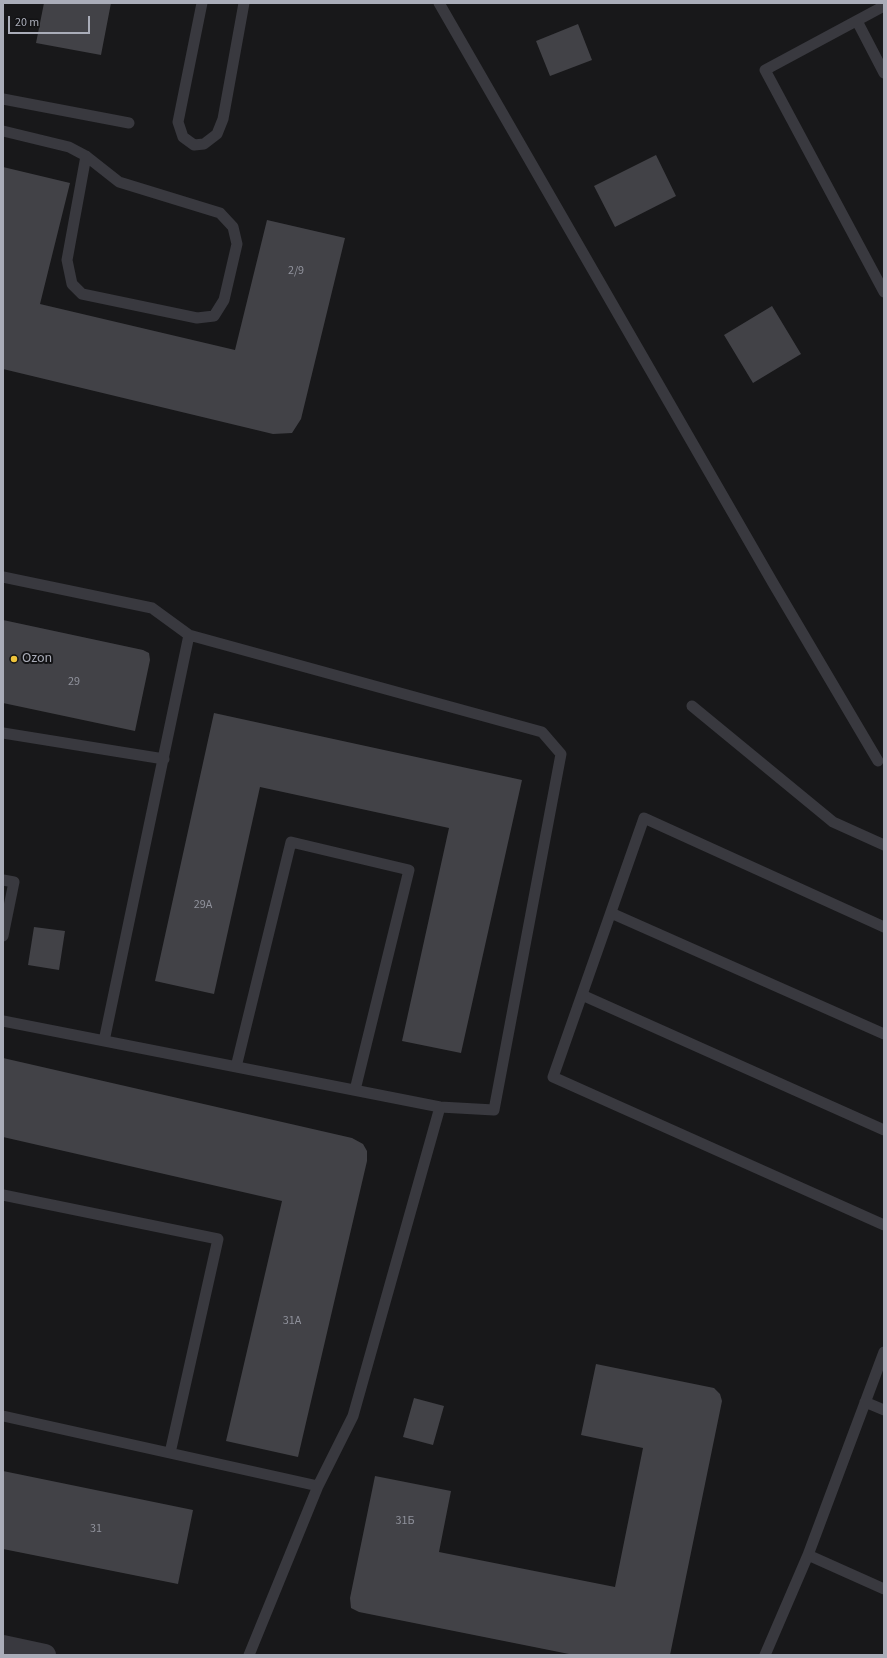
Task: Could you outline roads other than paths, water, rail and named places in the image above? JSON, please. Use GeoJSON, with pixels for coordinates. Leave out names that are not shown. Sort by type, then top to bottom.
{"type":"FeatureCollection","features":[{"type":"Feature","properties":{"kind":"street"},"geometry":{"type":"LineString","coordinates":[[3,1646],[45,1655]]}},
{"type":"Feature","properties":{"kind":"lane"},"geometry":{"type":"LineString","coordinates":[[202,3],[178,122],[183,137],[194,145],[204,144],[217,134],[223,119],[244,3]]}},
{"type":"Feature","properties":{"kind":"lane"},"geometry":{"type":"LineString","coordinates":[[439,3],[773,583],[878,761]]}},
{"type":"Feature","properties":{"kind":"lane"},"geometry":{"type":"LineString","coordinates":[[884,6],[765,70],[884,292]]}},
{"type":"Feature","properties":{"kind":"lane"},"geometry":{"type":"LineString","coordinates":[[857,21],[884,73]]}},
{"type":"Feature","properties":{"kind":"lane"},"geometry":{"type":"LineString","coordinates":[[3,99],[129,123]]}},
{"type":"Feature","properties":{"kind":"lane"},"geometry":{"type":"LineString","coordinates":[[3,131],[69,147],[86,156],[119,182],[220,213],[233,227],[237,244],[224,300],[214,316],[197,318],[82,294],[72,284],[68,260],[86,156]]}},
{"type":"Feature","properties":{"kind":"lane"},"geometry":{"type":"LineString","coordinates":[[3,578],[152,608],[189,635],[542,732],[561,754],[494,1110],[440,1106],[3,1020]]}},
{"type":"Feature","properties":{"kind":"lane"},"geometry":{"type":"LineString","coordinates":[[104,1041],[189,635]]}},
{"type":"Feature","properties":{"kind":"lane"},"geometry":{"type":"LineString","coordinates":[[692,706],[833,822],[884,845]]}},
{"type":"Feature","properties":{"kind":"lane"},"geometry":{"type":"LineString","coordinates":[[3,733],[164,759]]}},
{"type":"Feature","properties":{"kind":"lane"},"geometry":{"type":"LineString","coordinates":[[884,927],[644,818],[553,1077],[884,1225]]}},
{"type":"Feature","properties":{"kind":"lane"},"geometry":{"type":"LineString","coordinates":[[236,1067],[291,842],[409,870],[355,1090]]}},
{"type":"Feature","properties":{"kind":"lane"},"geometry":{"type":"LineString","coordinates":[[3,880],[14,882],[3,936]]}},
{"type":"Feature","properties":{"kind":"lane"},"geometry":{"type":"LineString","coordinates":[[611,913],[884,1034]]}},
{"type":"Feature","properties":{"kind":"lane"},"geometry":{"type":"LineString","coordinates":[[582,995],[884,1130]]}},
{"type":"Feature","properties":{"kind":"lane"},"geometry":{"type":"LineString","coordinates":[[249,1655],[318,1486],[353,1416],[440,1106]]}},
{"type":"Feature","properties":{"kind":"lane"},"geometry":{"type":"LineString","coordinates":[[3,1195],[218,1239],[170,1453]]}},
{"type":"Feature","properties":{"kind":"lane"},"geometry":{"type":"LineString","coordinates":[[765,1655],[808,1555],[884,1352]]}},
{"type":"Feature","properties":{"kind":"lane"},"geometry":{"type":"LineString","coordinates":[[865,1402],[884,1410]]}},
{"type":"Feature","properties":{"kind":"lane"},"geometry":{"type":"LineString","coordinates":[[3,1416],[318,1486]]}},
{"type":"Feature","properties":{"kind":"lane"},"geometry":{"type":"LineString","coordinates":[[808,1555],[884,1589]]}},
{"type":"Feature","properties":{"kind":"place","name":"Ozon"},"geometry":{"type":"Point","coordinates":[14,659]}}]}
